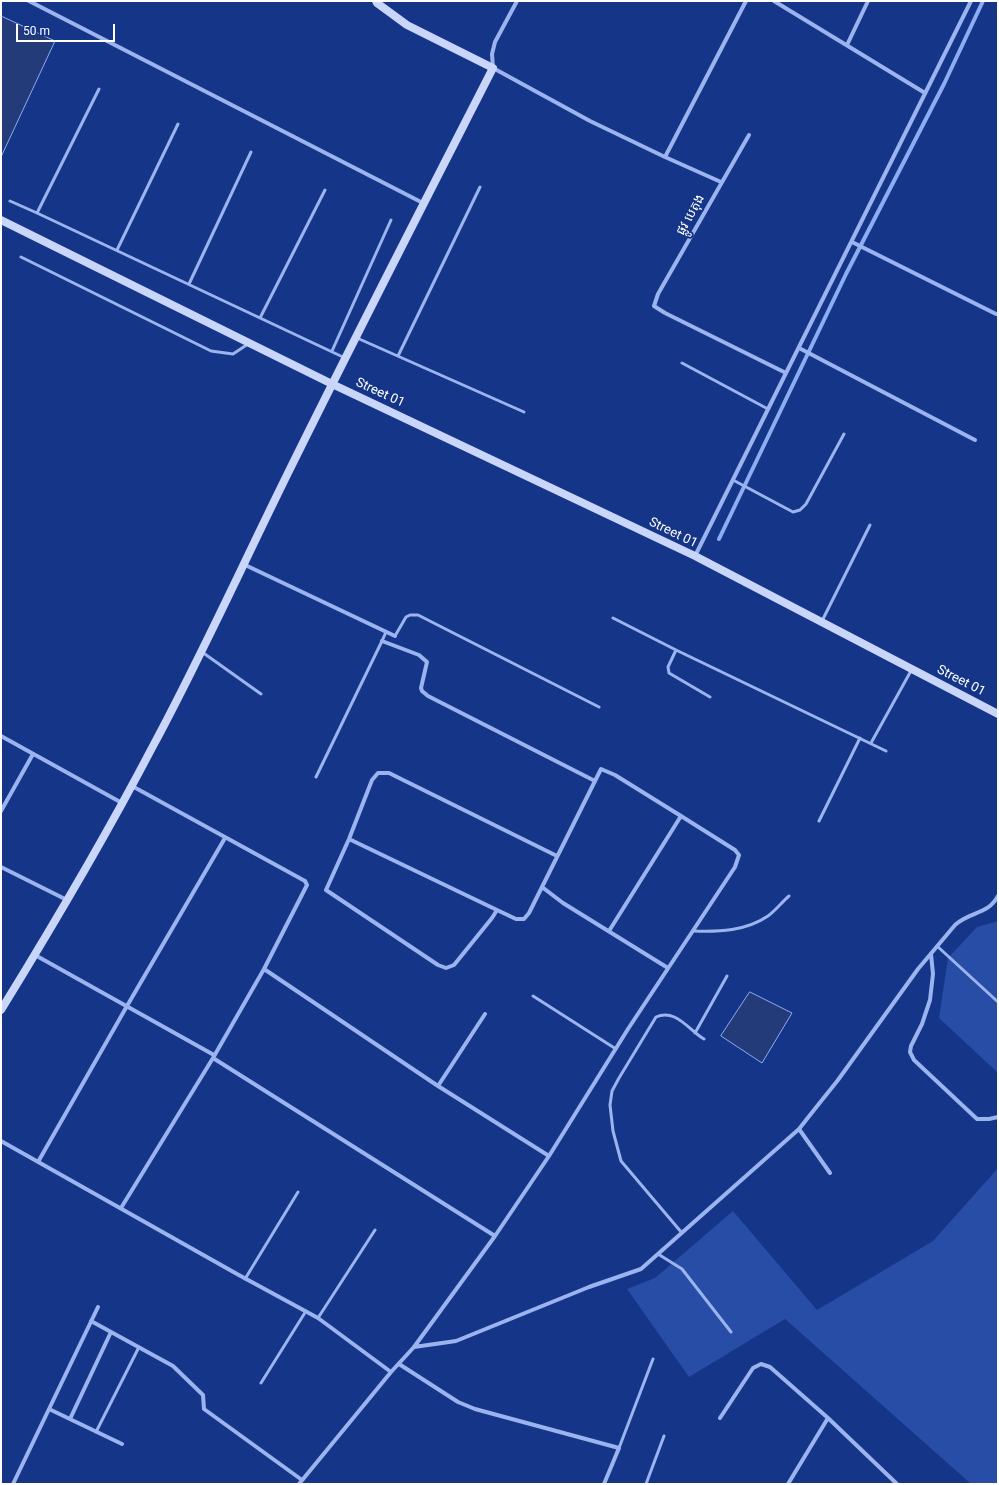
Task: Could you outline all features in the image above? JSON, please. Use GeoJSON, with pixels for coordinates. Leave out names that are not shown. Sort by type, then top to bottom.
{"type":"FeatureCollection","features":[{"type":"Feature","properties":{"kind":"street"},"geometry":{"type":"LineString","coordinates":[[29,1],[424,203]]}},
{"type":"Feature","properties":{"kind":"street"},"geometry":{"type":"LineString","coordinates":[[376,1],[407,25],[493,68],[590,121],[721,182]]}},
{"type":"Feature","properties":{"kind":"street"},"geometry":{"type":"LineString","coordinates":[[1,1010],[67,900],[122,803],[202,652],[243,564],[332,384],[493,68],[492,54],[495,42],[517,1]]}},
{"type":"Feature","properties":{"kind":"street"},"geometry":{"type":"LineString","coordinates":[[665,157],[746,1]]}},
{"type":"Feature","properties":{"kind":"street"},"geometry":{"type":"LineString","coordinates":[[774,1],[925,93]]}},
{"type":"Feature","properties":{"kind":"street"},"geometry":{"type":"LineString","coordinates":[[847,45],[868,1]]}},
{"type":"Feature","properties":{"kind":"street"},"geometry":{"type":"LineString","coordinates":[[695,556],[786,373],[854,243],[925,93],[971,1]]}},
{"type":"Feature","properties":{"kind":"street","name":"ផ្លូវ បេតុង"},"geometry":{"type":"LineString","coordinates":[[749,135],[658,294],[654,306],[665,313],[786,373]]}},
{"type":"Feature","properties":{"kind":"street","name":"Street 01"},"geometry":{"type":"LineString","coordinates":[[1,220],[332,384],[695,556],[998,714]]}},
{"type":"Feature","properties":{"kind":"street"},"geometry":{"type":"LineString","coordinates":[[854,243],[996,314]]}},
{"type":"Feature","properties":{"kind":"street"},"geometry":{"type":"LineString","coordinates":[[799,348],[806,350],[975,440]]}},
{"type":"Feature","properties":{"kind":"street"},"geometry":{"type":"LineString","coordinates":[[243,564],[395,636]]}},
{"type":"Feature","properties":{"kind":"street"},"geometry":{"type":"LineString","coordinates":[[382,641],[424,658],[427,662],[421,688],[422,691],[428,696],[595,781]]}},
{"type":"Feature","properties":{"kind":"street"},"geometry":{"type":"LineString","coordinates":[[1,736],[122,803]]}},
{"type":"Feature","properties":{"kind":"street"},"geometry":{"type":"LineString","coordinates":[[1,811],[33,754]]}},
{"type":"Feature","properties":{"kind":"street"},"geometry":{"type":"LineString","coordinates":[[91,1321],[173,1366],[203,1395],[204,1409],[300,1482],[391,1372],[414,1347],[495,1236],[549,1156],[668,968],[735,867],[738,855],[728,844],[601,768],[529,913],[524,919],[516,919],[349,839]]}},
{"type":"Feature","properties":{"kind":"street"},"geometry":{"type":"LineString","coordinates":[[497,910],[454,965],[446,968],[438,965],[326,890],[349,839],[372,780],[378,773],[389,773],[557,856]]}},
{"type":"Feature","properties":{"kind":"street"},"geometry":{"type":"LineString","coordinates":[[121,1208],[213,1057],[264,969],[307,885],[305,881],[225,838],[132,785]]}},
{"type":"Feature","properties":{"kind":"street"},"geometry":{"type":"LineString","coordinates":[[609,931],[681,816]]}},
{"type":"Feature","properties":{"kind":"street"},"geometry":{"type":"LineString","coordinates":[[38,1162],[225,838]]}},
{"type":"Feature","properties":{"kind":"street"},"geometry":{"type":"LineString","coordinates":[[1,867],[67,900]]}},
{"type":"Feature","properties":{"kind":"street"},"geometry":{"type":"LineString","coordinates":[[542,887],[563,903],[668,968]]}},
{"type":"Feature","properties":{"kind":"street"},"geometry":{"type":"LineString","coordinates":[[414,1347],[456,1341],[588,1288],[641,1269],[799,1129],[838,1080],[918,969],[932,954],[937,946],[962,918],[990,907],[998,896]]}},
{"type":"Feature","properties":{"kind":"street"},"geometry":{"type":"LineString","coordinates":[[932,954],[933,974],[930,1000],[922,1024],[911,1046],[910,1052],[914,1060],[977,1119],[998,1117]]}},
{"type":"Feature","properties":{"kind":"street"},"geometry":{"type":"LineString","coordinates":[[34,956],[127,1006],[213,1057],[495,1236]]}},
{"type":"Feature","properties":{"kind":"street"},"geometry":{"type":"LineString","coordinates":[[264,969],[438,1086],[549,1156]]}},
{"type":"Feature","properties":{"kind":"street"},"geometry":{"type":"LineString","coordinates":[[438,1086],[485,1014]]}},
{"type":"Feature","properties":{"kind":"street"},"geometry":{"type":"LineString","coordinates":[[799,1129],[830,1173]]}},
{"type":"Feature","properties":{"kind":"street"},"geometry":{"type":"LineString","coordinates":[[1,1141],[245,1279],[318,1318],[391,1372]]}},
{"type":"Feature","properties":{"kind":"street"},"geometry":{"type":"LineString","coordinates":[[13,1484],[98,1307]]}},
{"type":"Feature","properties":{"kind":"street"},"geometry":{"type":"LineString","coordinates":[[70,1419],[111,1332]]}},
{"type":"Feature","properties":{"kind":"street"},"geometry":{"type":"LineString","coordinates":[[399,1364],[458,1402],[474,1409],[619,1448],[604,1484]]}},
{"type":"Feature","properties":{"kind":"street"},"geometry":{"type":"LineString","coordinates":[[720,1418],[753,1368],[761,1364],[770,1367],[828,1418],[896,1484]]}},
{"type":"Feature","properties":{"kind":"street"},"geometry":{"type":"LineString","coordinates":[[49,1409],[122,1444]]}},
{"type":"Feature","properties":{"kind":"street"},"geometry":{"type":"LineString","coordinates":[[788,1484],[828,1418]]}},
{"type":"Feature","properties":{"kind":"lane"},"geometry":{"type":"LineString","coordinates":[[37,213],[99,89]]}},
{"type":"Feature","properties":{"kind":"lane"},"geometry":{"type":"LineString","coordinates":[[117,250],[178,124]]}},
{"type":"Feature","properties":{"kind":"lane"},"geometry":{"type":"LineString","coordinates":[[189,284],[251,152]]}},
{"type":"Feature","properties":{"kind":"lane"},"geometry":{"type":"LineString","coordinates":[[398,356],[480,187]]}},
{"type":"Feature","properties":{"kind":"lane"},"geometry":{"type":"LineString","coordinates":[[260,318],[325,190]]}},
{"type":"Feature","properties":{"kind":"lane"},"geometry":{"type":"LineString","coordinates":[[10,201],[345,358]]}},
{"type":"Feature","properties":{"kind":"lane"},"geometry":{"type":"LineString","coordinates":[[332,351],[391,220]]}},
{"type":"Feature","properties":{"kind":"lane"},"geometry":{"type":"LineString","coordinates":[[21,257],[211,351],[233,354],[250,343]]}},
{"type":"Feature","properties":{"kind":"lane"},"geometry":{"type":"LineString","coordinates":[[356,337],[524,412]]}},
{"type":"Feature","properties":{"kind":"lane"},"geometry":{"type":"LineString","coordinates":[[682,363],[768,409]]}},
{"type":"Feature","properties":{"kind":"lane"},"geometry":{"type":"LineString","coordinates":[[733,480],[793,512],[800,510],[806,504],[844,434]]}},
{"type":"Feature","properties":{"kind":"lane"},"geometry":{"type":"LineString","coordinates":[[821,622],[870,525]]}},
{"type":"Feature","properties":{"kind":"lane"},"geometry":{"type":"LineString","coordinates":[[395,636],[406,617],[410,614],[418,615],[599,707]]}},
{"type":"Feature","properties":{"kind":"lane"},"geometry":{"type":"LineString","coordinates":[[613,618],[886,751]]}},
{"type":"Feature","properties":{"kind":"lane"},"geometry":{"type":"LineString","coordinates":[[316,777],[386,632]]}},
{"type":"Feature","properties":{"kind":"lane"},"geometry":{"type":"LineString","coordinates":[[676,650],[668,667],[669,673],[710,697]]}},
{"type":"Feature","properties":{"kind":"lane"},"geometry":{"type":"LineString","coordinates":[[202,652],[261,694]]}},
{"type":"Feature","properties":{"kind":"lane"},"geometry":{"type":"LineString","coordinates":[[871,743],[912,670]]}},
{"type":"Feature","properties":{"kind":"lane"},"geometry":{"type":"LineString","coordinates":[[819,821],[860,738]]}},
{"type":"Feature","properties":{"kind":"lane"},"geometry":{"type":"LineString","coordinates":[[693,931],[716,932],[749,926],[769,915],[789,896]]}},
{"type":"Feature","properties":{"kind":"lane"},"geometry":{"type":"LineString","coordinates":[[937,946],[998,1002]]}},
{"type":"Feature","properties":{"kind":"lane"},"geometry":{"type":"LineString","coordinates":[[695,1033],[727,976]]}},
{"type":"Feature","properties":{"kind":"lane"},"geometry":{"type":"LineString","coordinates":[[533,996],[616,1049]]}},
{"type":"Feature","properties":{"kind":"lane"},"geometry":{"type":"LineString","coordinates":[[682,1233],[620,1161],[613,1130],[610,1104],[612,1091],[656,1016],[670,1014],[704,1039]]}},
{"type":"Feature","properties":{"kind":"lane"},"geometry":{"type":"LineString","coordinates":[[245,1279],[298,1192]]}},
{"type":"Feature","properties":{"kind":"lane"},"geometry":{"type":"LineString","coordinates":[[318,1318],[328,1300],[375,1230]]}},
{"type":"Feature","properties":{"kind":"lane"},"geometry":{"type":"LineString","coordinates":[[658,1254],[682,1269],[732,1332]]}},
{"type":"Feature","properties":{"kind":"lane"},"geometry":{"type":"LineString","coordinates":[[261,1383],[306,1311]]}},
{"type":"Feature","properties":{"kind":"lane"},"geometry":{"type":"LineString","coordinates":[[96,1432],[139,1347]]}},
{"type":"Feature","properties":{"kind":"lane"},"geometry":{"type":"LineString","coordinates":[[619,1448],[653,1359]]}},
{"type":"Feature","properties":{"kind":"lane"},"geometry":{"type":"LineString","coordinates":[[646,1484],[664,1436]]}},
{"type":"Feature","properties":{"kind":"shaded area"},"geometry":{"type":"Polygon","coordinates":[[[1,16],[55,41],[1,157],[1,16]]]}},
{"type":"Feature","properties":{"kind":"shaded area"},"geometry":{"type":"Polygon","coordinates":[[[998,921],[998,1073],[939,1018],[948,958],[977,927],[998,921]]]}},
{"type":"Feature","properties":{"kind":"shaded area"},"geometry":{"type":"Polygon","coordinates":[[[750,992],[792,1013],[762,1063],[721,1036],[750,992]]]}},
{"type":"Feature","properties":{"kind":"shaded area"},"geometry":{"type":"Polygon","coordinates":[[[998,1168],[998,1484],[969,1484],[970,1483],[785,1319],[689,1377],[627,1289],[655,1278],[733,1211],[817,1310],[933,1241],[998,1168]]]}},
{"type":"Feature","properties":{"kind":"waterway"},"geometry":{"type":"LineString","coordinates":[[719,539],[846,274],[944,84],[983,1]]}}]}
